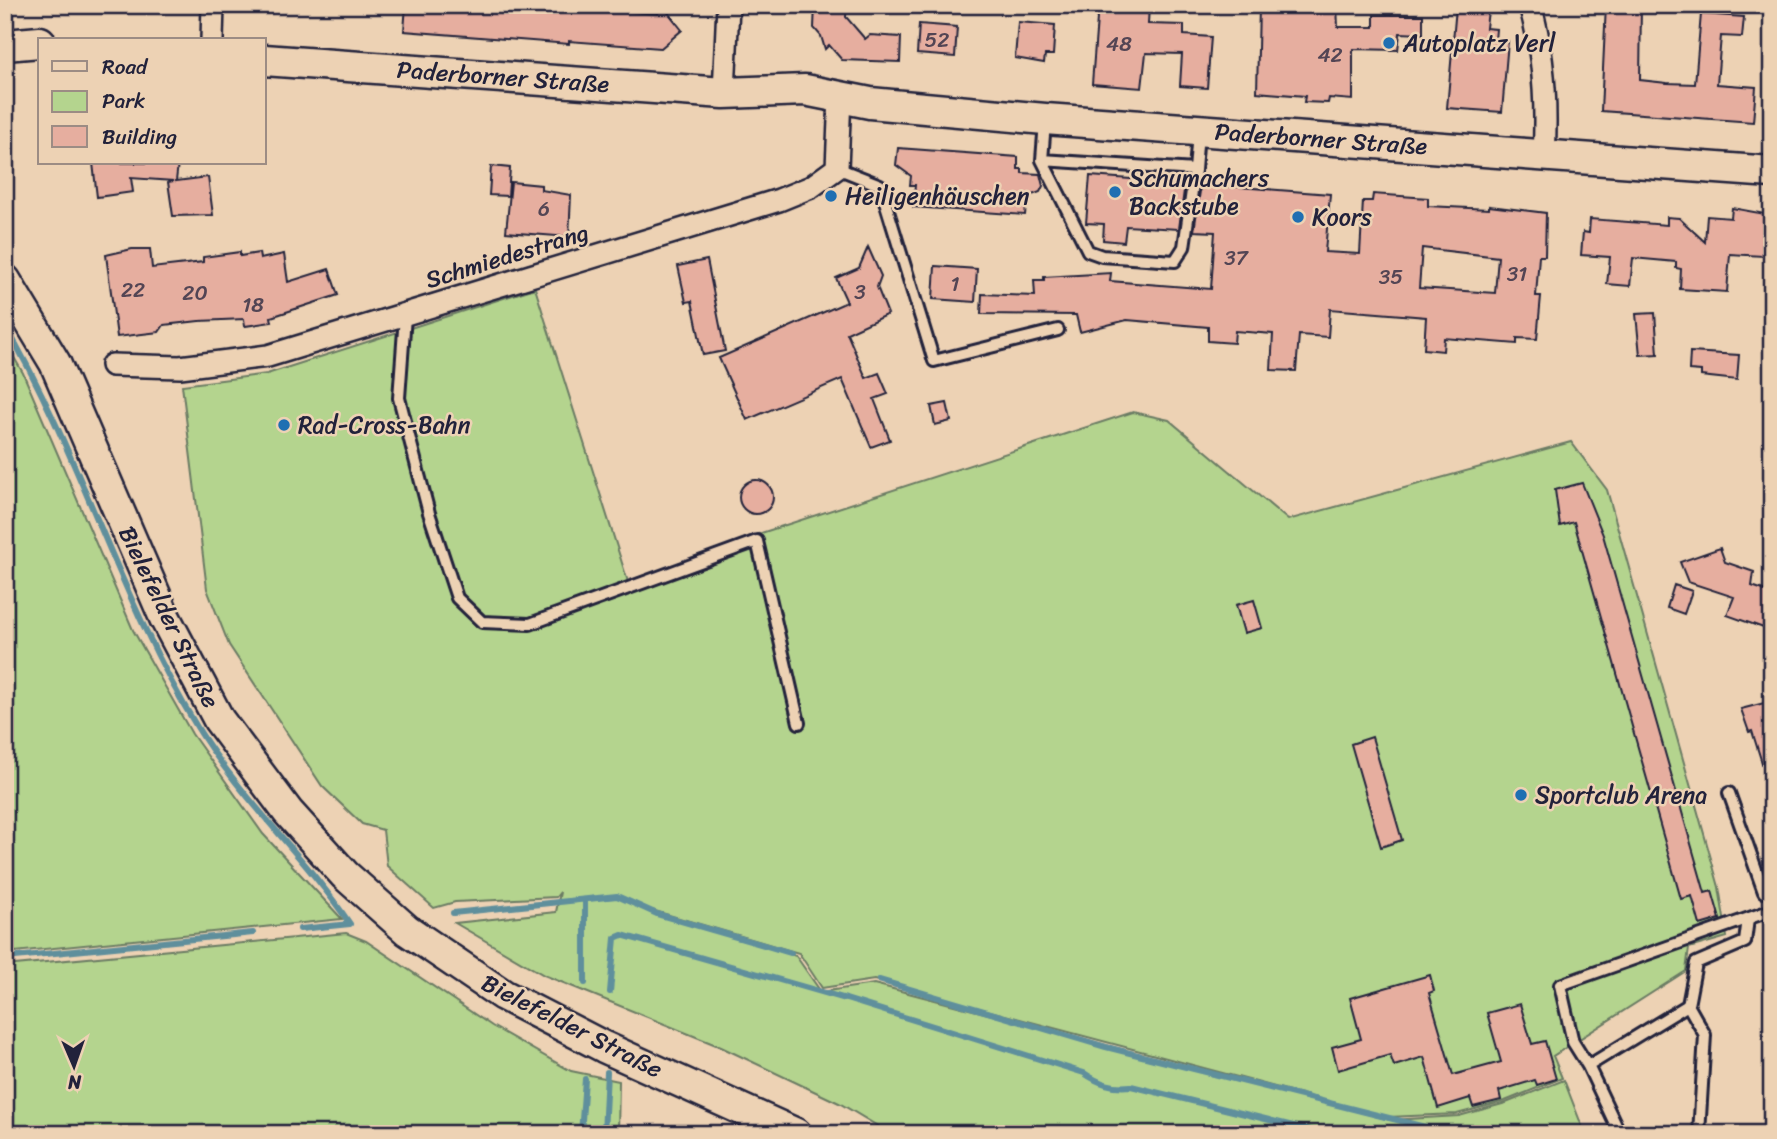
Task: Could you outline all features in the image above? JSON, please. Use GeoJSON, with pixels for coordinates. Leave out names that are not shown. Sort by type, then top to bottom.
{"type":"FeatureCollection","features":[{"type":"Feature","properties":{"kind":"main road"},"geometry":{"type":"LineString","coordinates":[[5,45],[38,42]]}},
{"type":"Feature","properties":{"kind":"main road","name":"Paderborner Straße"},"geometry":{"type":"LineString","coordinates":[[266,60],[732,94],[785,89],[840,101],[1045,119],[1772,172]]}},
{"type":"Feature","properties":{"kind":"main road","name":"Bielefelder Straße"},"geometry":{"type":"LineString","coordinates":[[5,280],[55,363],[164,618],[219,720],[288,812],[345,875],[407,930],[503,995],[604,1047],[796,1134]]}},
{"type":"Feature","properties":{"kind":"street"},"geometry":{"type":"LineString","coordinates":[[212,38],[214,5]]}},
{"type":"Feature","properties":{"kind":"street"},"geometry":{"type":"LineString","coordinates":[[728,5],[732,94]]}},
{"type":"Feature","properties":{"kind":"street"},"geometry":{"type":"LineString","coordinates":[[1530,5],[1540,40],[1544,155]]}},
{"type":"Feature","properties":{"kind":"street"},"geometry":{"type":"LineString","coordinates":[[837,168],[840,101]]}},
{"type":"Feature","properties":{"kind":"street","name":"Schmiedestrang"},"geometry":{"type":"LineString","coordinates":[[112,365],[180,367],[268,356],[779,200],[811,187],[837,168]]}},
{"type":"Feature","properties":{"kind":"lane"},"geometry":{"type":"LineString","coordinates":[[1045,119],[1042,160],[1088,251],[1102,256],[1175,261],[1184,247],[1199,131]]}},
{"type":"Feature","properties":{"kind":"lane"},"geometry":{"type":"LineString","coordinates":[[1042,160],[1195,170]]}},
{"type":"Feature","properties":{"kind":"lane"},"geometry":{"type":"LineString","coordinates":[[837,168],[880,184],[934,361],[1058,330]]}},
{"type":"Feature","properties":{"kind":"lane"},"geometry":{"type":"LineString","coordinates":[[405,316],[399,398],[429,513],[457,597],[482,622],[530,624],[757,541],[799,723]]}},
{"type":"Feature","properties":{"kind":"lane"},"geometry":{"type":"LineString","coordinates":[[1729,793],[1764,892],[1772,889]]}},
{"type":"Feature","properties":{"kind":"lane"},"geometry":{"type":"LineString","coordinates":[[1620,1134],[1588,1066],[1573,1042],[1560,985],[1675,942],[1772,910]]}},
{"type":"Feature","properties":{"kind":"lane"},"geometry":{"type":"LineString","coordinates":[[1699,1134],[1705,1035],[1688,1005],[1696,963],[1745,942],[1748,919]]}},
{"type":"Feature","properties":{"kind":"lane"},"geometry":{"type":"LineString","coordinates":[[1588,1066],[1688,1005]]}},
{"type":"Feature","properties":{"kind":"green space"},"geometry":{"type":"Polygon","coordinates":[[[535,288],[628,582],[755,535],[1133,412],[1169,420],[1288,520],[1571,442],[1607,490],[1719,887],[1727,937],[1689,948],[1686,971],[1553,1056],[1562,1078],[1505,1101],[1457,1114],[1388,1117],[874,980],[822,988],[799,953],[631,904],[796,956],[821,992],[874,984],[1390,1120],[1459,1116],[1506,1103],[1564,1080],[1585,1134],[891,1134],[839,1103],[721,1047],[544,975],[455,923],[556,912],[560,892],[556,897],[455,902],[434,908],[387,866],[383,830],[362,824],[322,786],[229,645],[207,589],[182,385],[267,374],[535,288]]]}},
{"type":"Feature","properties":{"kind":"green space"},"geometry":{"type":"Polygon","coordinates":[[[5,342],[23,373],[133,630],[192,734],[263,834],[342,919],[5,953],[5,342]]]}},
{"type":"Feature","properties":{"kind":"green space"},"geometry":{"type":"Polygon","coordinates":[[[346,933],[366,941],[492,1026],[571,1071],[619,1081],[618,1134],[5,1134],[5,966],[346,933]]]}},
{"type":"Feature","properties":{"kind":"building"},"geometry":{"type":"Polygon","coordinates":[[[406,5],[534,5],[658,14],[659,5],[662,5],[682,30],[661,48],[404,31],[406,5]]]}},
{"type":"Feature","properties":{"kind":"building"},"geometry":{"type":"Polygon","coordinates":[[[815,5],[847,5],[846,17],[865,39],[870,35],[901,37],[900,62],[842,60],[829,45],[825,49],[821,36],[814,28],[815,5]]]}},
{"type":"Feature","properties":{"kind":"building"},"geometry":{"type":"Polygon","coordinates":[[[1098,5],[1149,5],[1148,24],[1184,25],[1184,35],[1211,37],[1207,88],[1180,86],[1182,54],[1146,53],[1142,88],[1092,84],[1098,5]]]}},
{"type":"Feature","properties":{"kind":"building"},"geometry":{"type":"Polygon","coordinates":[[[1282,5],[1337,5],[1338,27],[1374,27],[1374,15],[1423,15],[1423,34],[1400,33],[1398,50],[1353,49],[1353,100],[1329,98],[1328,103],[1304,102],[1305,96],[1257,92],[1259,7],[1282,9],[1282,5]]]}},
{"type":"Feature","properties":{"kind":"building"},"geometry":{"type":"Polygon","coordinates":[[[1606,5],[1641,5],[1640,80],[1667,83],[1695,84],[1701,14],[1744,17],[1742,37],[1721,36],[1717,84],[1756,87],[1753,122],[1601,111],[1606,5]]]}},
{"type":"Feature","properties":{"kind":"building"},"geometry":{"type":"Polygon","coordinates":[[[1456,7],[1488,10],[1486,28],[1496,29],[1495,40],[1508,41],[1502,112],[1447,108],[1456,7]]]}},
{"type":"Feature","properties":{"kind":"building"},"geometry":{"type":"Polygon","coordinates":[[[1018,22],[1055,25],[1053,55],[1045,55],[1044,63],[1015,58],[1018,22]]]}},
{"type":"Feature","properties":{"kind":"building"},"geometry":{"type":"Polygon","coordinates":[[[919,24],[957,27],[955,57],[917,54],[919,24]]]}},
{"type":"Feature","properties":{"kind":"building"},"geometry":{"type":"Polygon","coordinates":[[[898,148],[1018,157],[1018,169],[1022,169],[1022,173],[1040,174],[1043,186],[1040,192],[1027,197],[1025,215],[913,207],[915,185],[910,185],[911,176],[896,165],[898,148]]]}},
{"type":"Feature","properties":{"kind":"building"},"geometry":{"type":"Polygon","coordinates":[[[93,164],[178,164],[176,181],[208,177],[213,215],[173,216],[168,182],[174,181],[131,178],[133,192],[97,197],[93,164]]]}},
{"type":"Feature","properties":{"kind":"building"},"geometry":{"type":"Polygon","coordinates":[[[491,166],[510,168],[508,196],[489,195],[491,166]]]}},
{"type":"Feature","properties":{"kind":"building"},"geometry":{"type":"Polygon","coordinates":[[[1090,176],[1185,183],[1179,229],[1126,226],[1124,242],[1103,240],[1104,224],[1086,223],[1090,176]]]}},
{"type":"Feature","properties":{"kind":"building"},"geometry":{"type":"Polygon","coordinates":[[[511,182],[541,185],[541,190],[571,195],[569,237],[506,232],[511,182]]]}},
{"type":"Feature","properties":{"kind":"building"},"geometry":{"type":"Polygon","coordinates":[[[1201,184],[1330,194],[1325,252],[1360,254],[1363,201],[1372,201],[1373,194],[1428,198],[1428,206],[1489,209],[1489,206],[1546,213],[1545,256],[1539,256],[1536,296],[1541,296],[1537,339],[1517,338],[1517,344],[1444,338],[1443,351],[1424,349],[1426,317],[1330,309],[1328,337],[1299,335],[1296,371],[1271,370],[1273,334],[1235,331],[1234,343],[1208,341],[1208,327],[1127,320],[1080,332],[1076,315],[981,314],[982,294],[1035,296],[1034,280],[1044,280],[1044,277],[1111,273],[1110,281],[1211,289],[1215,232],[1194,231],[1201,184]],[[1422,248],[1419,288],[1495,293],[1498,257],[1422,248]]]}},
{"type":"Feature","properties":{"kind":"building"},"geometry":{"type":"Polygon","coordinates":[[[1732,208],[1765,214],[1763,256],[1730,254],[1727,292],[1680,289],[1681,269],[1676,268],[1676,262],[1633,258],[1630,286],[1607,284],[1610,257],[1581,255],[1583,232],[1589,233],[1590,219],[1667,225],[1667,217],[1679,218],[1705,242],[1707,216],[1731,218],[1732,208]]]}},
{"type":"Feature","properties":{"kind":"building"},"geometry":{"type":"Polygon","coordinates":[[[868,247],[881,276],[877,287],[888,314],[847,333],[866,378],[879,373],[888,394],[874,399],[890,440],[871,447],[842,379],[747,420],[719,358],[847,302],[836,278],[859,268],[868,247]]]}},
{"type":"Feature","properties":{"kind":"building"},"geometry":{"type":"Polygon","coordinates":[[[132,249],[150,249],[152,268],[203,262],[203,257],[240,252],[240,256],[259,253],[260,259],[284,254],[288,282],[329,269],[338,295],[271,317],[272,322],[245,326],[244,319],[199,321],[164,325],[159,332],[117,337],[106,255],[132,249]]]}},
{"type":"Feature","properties":{"kind":"building"},"geometry":{"type":"Polygon","coordinates":[[[707,260],[725,351],[703,355],[692,301],[686,302],[678,266],[707,260]]]}},
{"type":"Feature","properties":{"kind":"building"},"geometry":{"type":"Polygon","coordinates":[[[935,266],[977,269],[975,302],[933,299],[935,266]]]}},
{"type":"Feature","properties":{"kind":"building"},"geometry":{"type":"Polygon","coordinates":[[[1655,313],[1658,354],[1640,355],[1636,314],[1655,313]]]}},
{"type":"Feature","properties":{"kind":"building"},"geometry":{"type":"Polygon","coordinates":[[[1690,352],[1739,355],[1737,380],[1701,376],[1701,371],[1689,370],[1690,352]]]}},
{"type":"Feature","properties":{"kind":"building"},"geometry":{"type":"Polygon","coordinates":[[[947,403],[951,421],[935,425],[931,406],[947,403]]]}},
{"type":"Feature","properties":{"kind":"building"},"geometry":{"type":"Polygon","coordinates":[[[756,480],[768,485],[773,497],[768,509],[756,514],[744,509],[739,497],[744,485],[756,480]]]}},
{"type":"Feature","properties":{"kind":"building"},"geometry":{"type":"Polygon","coordinates":[[[1582,483],[1603,535],[1705,893],[1712,891],[1720,919],[1700,925],[1692,896],[1681,899],[1574,522],[1560,526],[1555,490],[1582,483]]]}},
{"type":"Feature","properties":{"kind":"building"},"geometry":{"type":"Polygon","coordinates":[[[1720,548],[1725,562],[1754,572],[1752,586],[1772,593],[1772,631],[1727,615],[1734,597],[1688,582],[1680,562],[1720,548]]]}},
{"type":"Feature","properties":{"kind":"building"},"geometry":{"type":"Polygon","coordinates":[[[1674,585],[1692,591],[1684,614],[1667,608],[1674,585]]]}},
{"type":"Feature","properties":{"kind":"building"},"geometry":{"type":"Polygon","coordinates":[[[1254,600],[1262,628],[1244,633],[1236,605],[1254,600]]]}},
{"type":"Feature","properties":{"kind":"building"},"geometry":{"type":"Polygon","coordinates":[[[1772,701],[1772,781],[1768,782],[1752,731],[1749,732],[1741,709],[1772,701]]]}},
{"type":"Feature","properties":{"kind":"building"},"geometry":{"type":"Polygon","coordinates":[[[1372,737],[1402,840],[1381,847],[1351,744],[1372,737]]]}},
{"type":"Feature","properties":{"kind":"building"},"geometry":{"type":"Polygon","coordinates":[[[1430,975],[1434,991],[1429,993],[1453,1075],[1501,1062],[1487,1013],[1520,1004],[1532,1044],[1545,1041],[1556,1079],[1537,1085],[1535,1080],[1499,1091],[1501,1100],[1473,1107],[1470,1098],[1438,1108],[1424,1057],[1394,1066],[1390,1055],[1338,1070],[1332,1047],[1361,1039],[1350,998],[1430,975]]]}},
{"type":"Feature","properties":{"kind":"waterway"},"geometry":{"type":"LineString","coordinates":[[5,325],[56,424],[145,629],[197,727],[233,778],[313,874],[350,924],[300,929]]}},
{"type":"Feature","properties":{"kind":"waterway"},"geometry":{"type":"LineString","coordinates":[[453,913],[617,896],[657,914],[791,953]]}},
{"type":"Feature","properties":{"kind":"waterway"},"geometry":{"type":"LineString","coordinates":[[585,902],[585,983]]}},
{"type":"Feature","properties":{"kind":"waterway"},"geometry":{"type":"LineString","coordinates":[[5,958],[253,933]]}},
{"type":"Feature","properties":{"kind":"waterway"},"geometry":{"type":"LineString","coordinates":[[610,992],[615,938],[622,935],[846,999],[1084,1073],[1107,1084],[1131,1086],[1326,1134]]}},
{"type":"Feature","properties":{"kind":"waterway"},"geometry":{"type":"LineString","coordinates":[[879,980],[1106,1047],[1453,1134]]}},
{"type":"Feature","properties":{"kind":"waterway"},"geometry":{"type":"LineString","coordinates":[[604,1134],[607,1072]]}},
{"type":"Feature","properties":{"kind":"waterway"},"geometry":{"type":"LineString","coordinates":[[581,1134],[585,1079]]}},
{"type":"Feature","properties":{"kind":"place","name":"Autoplatz Verl"},"geometry":{"type":"Point","coordinates":[1389,43]}},
{"type":"Feature","properties":{"kind":"place","name":"Schumachers Backstube"},"geometry":{"type":"Point","coordinates":[1115,192]}},
{"type":"Feature","properties":{"kind":"place","name":"Heiligenhäuschen"},"geometry":{"type":"Point","coordinates":[831,196]}},
{"type":"Feature","properties":{"kind":"place","name":"Koors"},"geometry":{"type":"Point","coordinates":[1298,217]}},
{"type":"Feature","properties":{"kind":"place","name":"Rad-Cross-Bahn"},"geometry":{"type":"Point","coordinates":[284,425]}},
{"type":"Feature","properties":{"kind":"place","name":"Sportclub Arena"},"geometry":{"type":"Point","coordinates":[1521,795]}}]}
